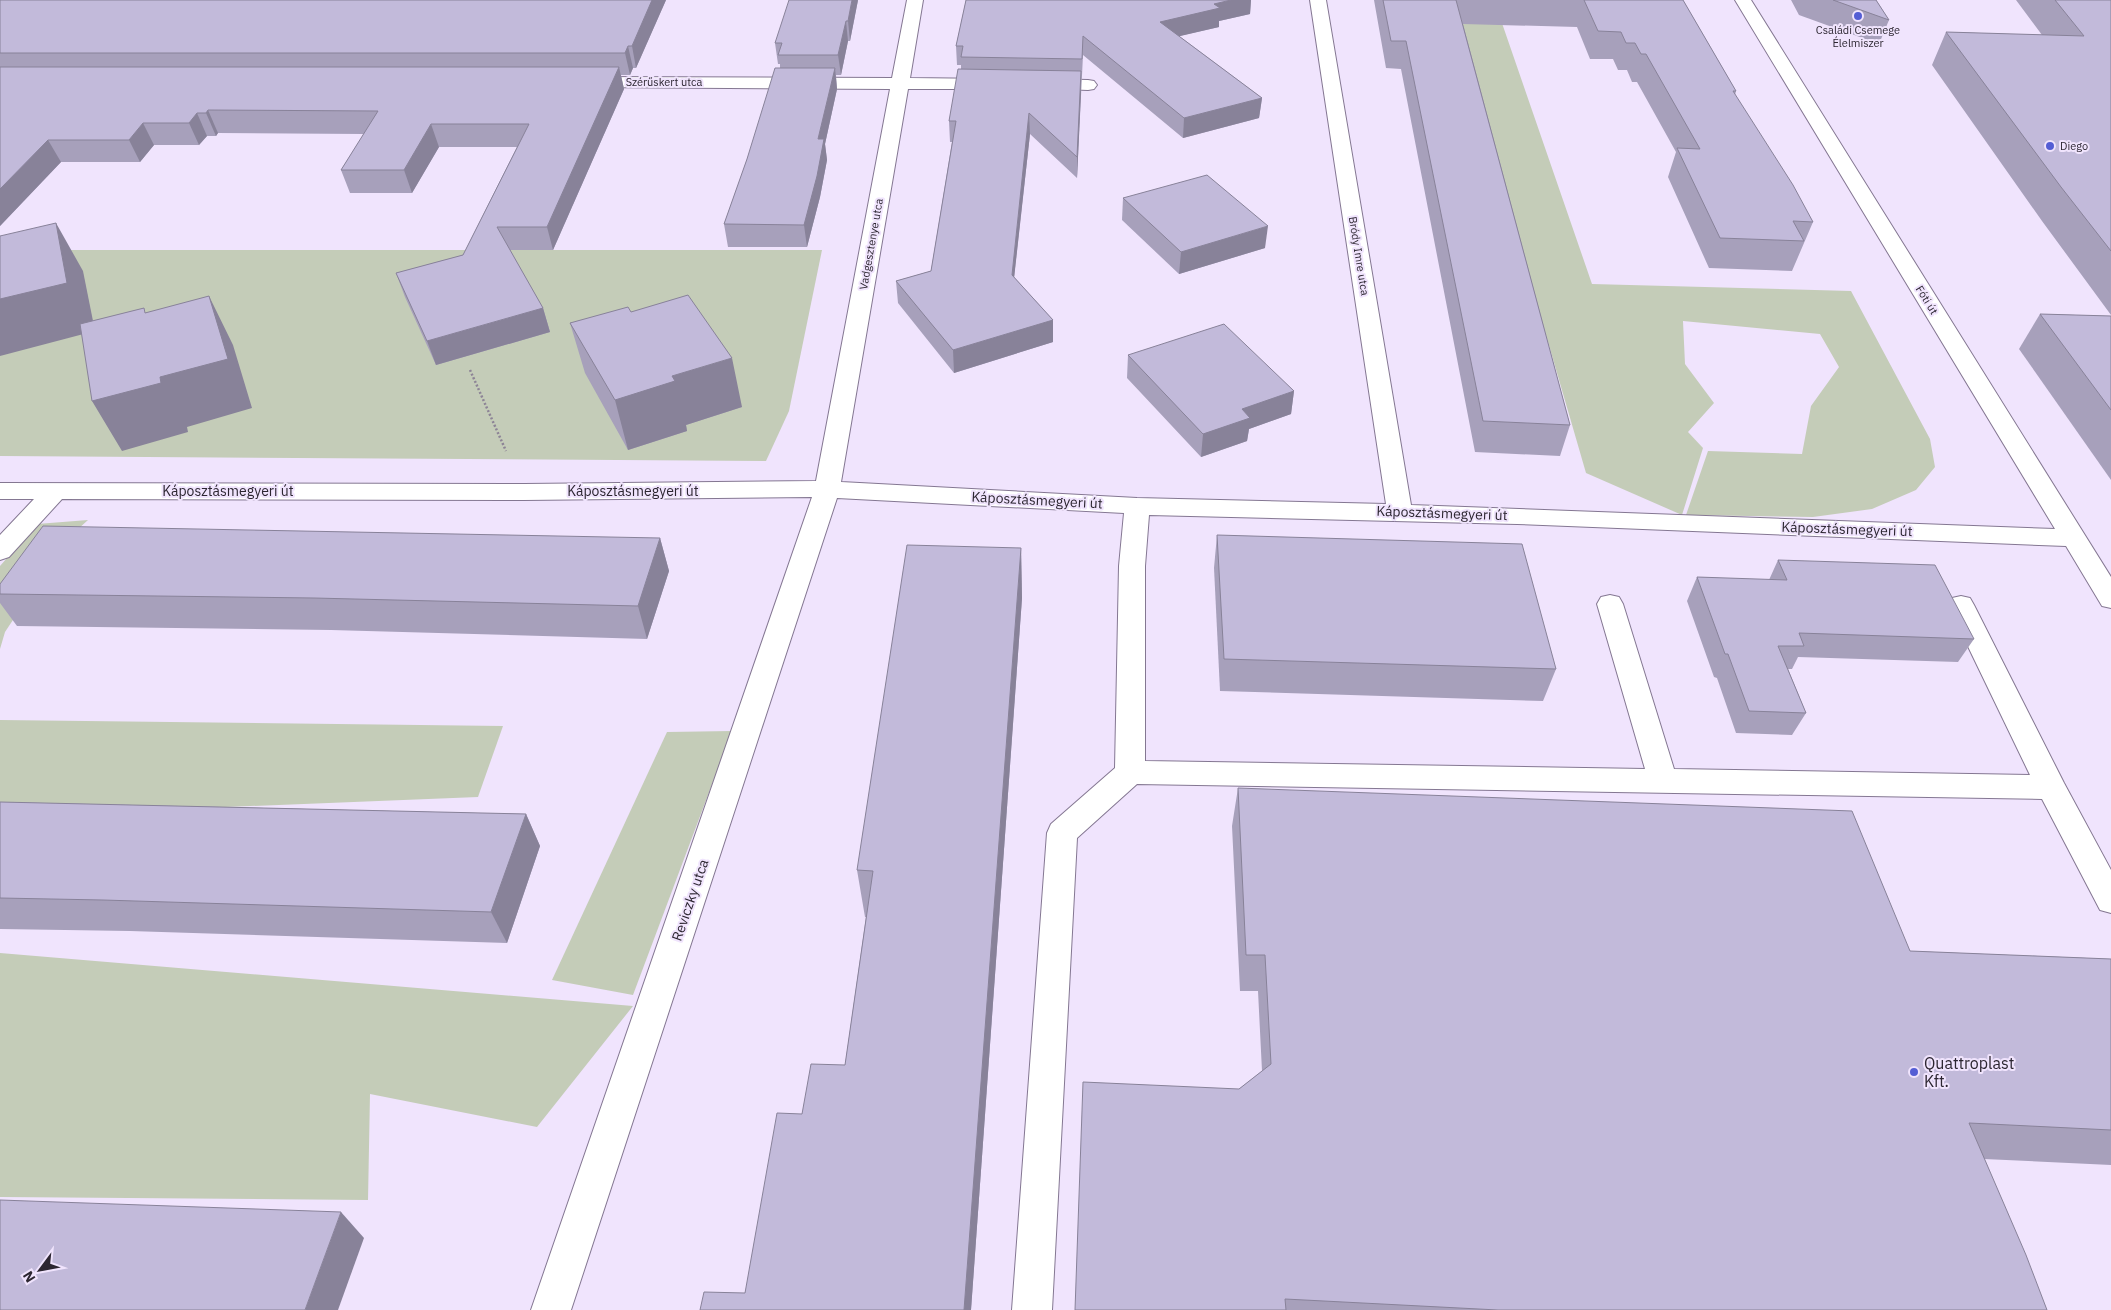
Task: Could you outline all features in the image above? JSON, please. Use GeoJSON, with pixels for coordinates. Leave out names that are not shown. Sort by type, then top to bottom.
{"type":"FeatureCollection","features":[{"type":"Feature","properties":{"kind":"street","name":"Vadgesztenye utca"},"geometry":{"type":"LineString","coordinates":[[827,489],[915,0]]}},
{"type":"Feature","properties":{"kind":"street","name":"Bródy Imre utca"},"geometry":{"type":"LineString","coordinates":[[1318,0],[1400,512]]}},
{"type":"Feature","properties":{"kind":"street","name":"Fóti út"},"geometry":{"type":"LineString","coordinates":[[1743,0],[2111,599]]}},
{"type":"Feature","properties":{"kind":"street","name":"Szérűskert utca"},"geometry":{"type":"LineString","coordinates":[[570,82],[900,82],[1009,84]]}},
{"type":"Feature","properties":{"kind":"street"},"geometry":{"type":"LineString","coordinates":[[1028,84],[1088,85]]}},
{"type":"Feature","properties":{"kind":"street","name":"Káposztásmegyeri út"},"geometry":{"type":"LineString","coordinates":[[0,491],[524,492],[827,489],[1137,506],[1400,512],[2074,538]]}},
{"type":"Feature","properties":{"kind":"street","name":"Reviczky utca"},"geometry":{"type":"LineString","coordinates":[[550,1310],[747,731],[827,489]]}},
{"type":"Feature","properties":{"kind":"street"},"geometry":{"type":"LineString","coordinates":[[0,551],[56,491]]}},
{"type":"Feature","properties":{"kind":"street"},"geometry":{"type":"LineString","coordinates":[[1130,772],[1132,566],[1137,506]]}},
{"type":"Feature","properties":{"kind":"street"},"geometry":{"type":"LineString","coordinates":[[1610,604],[1664,780]]}},
{"type":"Feature","properties":{"kind":"street"},"geometry":{"type":"LineString","coordinates":[[1961,605],[2051,787],[2111,900]]}},
{"type":"Feature","properties":{"kind":"street"},"geometry":{"type":"LineString","coordinates":[[1032,1310],[1062,833],[1130,772],[2051,787]]}},
{"type":"Feature","properties":{"kind":"path"},"geometry":{"type":"LineString","coordinates":[[470,370],[524,492]]}},
{"type":"Feature","properties":{"kind":"green space"},"geometry":{"type":"Polygon","coordinates":[[[1449,0],[1494,0],[1592,284],[1851,291],[1930,439],[1935,467],[1916,490],[1872,509],[1813,517],[1686,515],[1708,451],[1802,454],[1811,406],[1839,367],[1820,334],[1683,321],[1685,364],[1714,403],[1688,432],[1703,448],[1682,515],[1586,473],[1449,0]]]}},
{"type":"Feature","properties":{"kind":"green space"},"geometry":{"type":"Polygon","coordinates":[[[0,250],[822,250],[789,411],[766,461],[0,456],[0,250]]]}},
{"type":"Feature","properties":{"kind":"green space"},"geometry":{"type":"Polygon","coordinates":[[[88,520],[65,541],[5,632],[0,649],[0,566],[37,524],[88,520]]]}},
{"type":"Feature","properties":{"kind":"green space"},"geometry":{"type":"Polygon","coordinates":[[[0,720],[503,726],[478,797],[0,816],[0,720]]]}},
{"type":"Feature","properties":{"kind":"green space"},"geometry":{"type":"Polygon","coordinates":[[[732,731],[633,995],[552,980],[667,732],[732,731]]]}},
{"type":"Feature","properties":{"kind":"green space"},"geometry":{"type":"Polygon","coordinates":[[[0,953],[633,1006],[537,1127],[370,1094],[368,1200],[0,1197],[0,953]]]}},
{"type":"Feature","properties":{"kind":"building"},"geometry":{"type":"Polygon","coordinates":[[[0,0],[652,0],[632,46],[628,46],[625,53],[0,53],[0,0]]]}},
{"type":"Feature","properties":{"kind":"building"},"geometry":{"type":"Polygon","coordinates":[[[789,0],[852,0],[838,55],[778,55],[782,43],[775,43],[789,0]]]}},
{"type":"Feature","properties":{"kind":"building"},"geometry":{"type":"Polygon","coordinates":[[[966,0],[1231,0],[1214,4],[1220,8],[1160,22],[1262,98],[1184,118],[1083,36],[1082,59],[961,57],[963,46],[956,46],[966,0]]]}},
{"type":"Feature","properties":{"kind":"building"},"geometry":{"type":"Polygon","coordinates":[[[1383,0],[1456,0],[1570,425],[1483,421],[1406,41],[1391,41],[1383,0]]]}},
{"type":"Feature","properties":{"kind":"building"},"geometry":{"type":"Polygon","coordinates":[[[1584,0],[1683,0],[1736,91],[1733,91],[1793,185],[1813,222],[1793,221],[1804,241],[1720,238],[1677,148],[1700,149],[1646,54],[1641,54],[1635,43],[1626,43],[1621,32],[1598,31],[1584,0]]]}},
{"type":"Feature","properties":{"kind":"building"},"geometry":{"type":"Polygon","coordinates":[[[1833,0],[1876,0],[1889,20],[1833,0]]]}},
{"type":"Feature","properties":{"kind":"building","name":"Diego"},"geometry":{"type":"Polygon","coordinates":[[[2055,0],[2111,0],[2111,251],[1946,32],[2084,36],[2055,0]]]}},
{"type":"Feature","properties":{"kind":"building"},"geometry":{"type":"Polygon","coordinates":[[[0,67],[619,67],[547,227],[497,227],[543,308],[427,341],[396,273],[463,255],[529,124],[431,124],[404,170],[341,170],[378,111],[208,110],[206,113],[197,113],[189,123],[143,123],[129,140],[48,140],[0,189],[0,67]]]}},
{"type":"Feature","properties":{"kind":"building"},"geometry":{"type":"Polygon","coordinates":[[[775,68],[835,68],[818,139],[824,139],[817,176],[804,225],[724,224],[747,159],[775,68]]]}},
{"type":"Feature","properties":{"kind":"building"},"geometry":{"type":"Polygon","coordinates":[[[958,69],[1081,71],[1077,157],[1029,113],[1012,275],[1053,320],[953,350],[896,281],[931,271],[956,121],[949,121],[958,69]]]}},
{"type":"Feature","properties":{"kind":"building"},"geometry":{"type":"Polygon","coordinates":[[[1207,175],[1268,226],[1181,252],[1123,198],[1207,175]]]}},
{"type":"Feature","properties":{"kind":"building"},"geometry":{"type":"Polygon","coordinates":[[[56,223],[67,283],[0,299],[0,236],[56,223]]]}},
{"type":"Feature","properties":{"kind":"building"},"geometry":{"type":"Polygon","coordinates":[[[688,295],[732,358],[672,376],[675,381],[615,400],[570,323],[628,307],[631,312],[688,295]]]}},
{"type":"Feature","properties":{"kind":"building"},"geometry":{"type":"Polygon","coordinates":[[[209,296],[228,359],[160,377],[161,383],[92,401],[80,324],[144,308],[145,313],[209,296]]]}},
{"type":"Feature","properties":{"kind":"building"},"geometry":{"type":"Polygon","coordinates":[[[2040,314],[2111,316],[2111,410],[2040,314]]]}},
{"type":"Feature","properties":{"kind":"building"},"geometry":{"type":"Polygon","coordinates":[[[1224,324],[1294,391],[1242,409],[1250,418],[1203,434],[1128,355],[1224,324]]]}},
{"type":"Feature","properties":{"kind":"building"},"geometry":{"type":"Polygon","coordinates":[[[43,526],[660,538],[638,606],[314,598],[0,594],[0,584],[43,526]]]}},
{"type":"Feature","properties":{"kind":"building"},"geometry":{"type":"Polygon","coordinates":[[[1217,535],[1522,544],[1556,669],[1224,659],[1217,535]]]}},
{"type":"Feature","properties":{"kind":"building"},"geometry":{"type":"Polygon","coordinates":[[[907,545],[1021,548],[964,1310],[700,1310],[704,1292],[745,1293],[777,1113],[802,1114],[811,1064],[845,1065],[873,871],[857,870],[907,545]]]}},
{"type":"Feature","properties":{"kind":"building"},"geometry":{"type":"Polygon","coordinates":[[[1778,560],[1935,565],[1974,639],[1799,633],[1804,646],[1778,646],[1806,713],[1749,711],[1728,654],[1725,654],[1697,577],[1787,580],[1778,560]]]}},
{"type":"Feature","properties":{"kind":"building"},"geometry":{"type":"Polygon","coordinates":[[[1238,788],[1852,811],[1910,951],[2111,959],[2111,1130],[1969,1123],[2026,1255],[2047,1310],[1498,1310],[1285,1299],[1286,1310],[1075,1310],[1083,1082],[1239,1089],[1271,1064],[1265,955],[1246,955],[1238,788]]]}},
{"type":"Feature","properties":{"kind":"building"},"geometry":{"type":"Polygon","coordinates":[[[0,802],[526,814],[491,912],[0,898],[0,802]]]}},
{"type":"Feature","properties":{"kind":"building"},"geometry":{"type":"Polygon","coordinates":[[[0,1200],[341,1212],[305,1310],[0,1310],[0,1200]]]}},
{"type":"Feature","properties":{"kind":"place","name":"Családi Csemege Élelmiszer"},"geometry":{"type":"Point","coordinates":[1858,16]}},
{"type":"Feature","properties":{"kind":"place","name":"Diego"},"geometry":{"type":"Point","coordinates":[2050,146]}},
{"type":"Feature","properties":{"kind":"place","name":"Quattroplast Kft."},"geometry":{"type":"Point","coordinates":[1914,1072]}}]}
